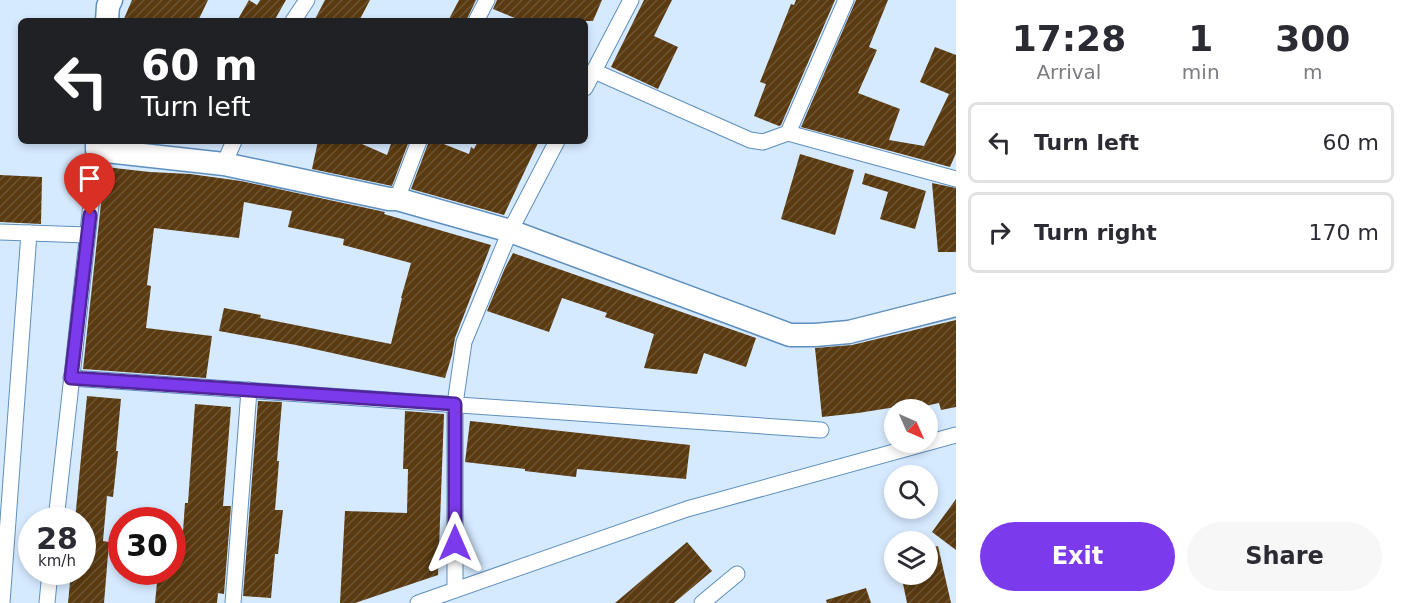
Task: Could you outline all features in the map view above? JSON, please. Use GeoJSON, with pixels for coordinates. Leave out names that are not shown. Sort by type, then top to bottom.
{"type":"FeatureCollection","features":[{"type":"Feature","properties":{"kind":"street"},"geometry":{"type":"LineString","coordinates":[[107,18],[111,0]]}},
{"type":"Feature","properties":{"kind":"street"},"geometry":{"type":"LineString","coordinates":[[295,18],[307,0]]}},
{"type":"Feature","properties":{"kind":"street"},"geometry":{"type":"LineString","coordinates":[[478,18],[487,0]]}},
{"type":"Feature","properties":{"kind":"street"},"geometry":{"type":"LineString","coordinates":[[588,82],[631,0]]}},
{"type":"Feature","properties":{"kind":"street"},"geometry":{"type":"LineString","coordinates":[[788,133],[846,0]]}},
{"type":"Feature","properties":{"kind":"street"},"geometry":{"type":"LineString","coordinates":[[594,71],[750,140],[763,142],[788,133],[956,179]]}},
{"type":"Feature","properties":{"kind":"street"},"geometry":{"type":"LineString","coordinates":[[224,164],[233,144]]}},
{"type":"Feature","properties":{"kind":"street"},"geometry":{"type":"LineString","coordinates":[[397,199],[418,144]]}},
{"type":"Feature","properties":{"kind":"street"},"geometry":{"type":"LineString","coordinates":[[455,590],[455,404],[464,342],[510,231],[555,144]]}},
{"type":"Feature","properties":{"kind":"street"},"geometry":{"type":"LineString","coordinates":[[57,507],[97,146],[224,164],[397,199],[510,231],[790,335],[849,332],[956,305]]}},
{"type":"Feature","properties":{"kind":"street"},"geometry":{"type":"LineString","coordinates":[[0,231],[87,235]]}},
{"type":"Feature","properties":{"kind":"street"},"geometry":{"type":"LineString","coordinates":[[2,603],[29,233]]}},
{"type":"Feature","properties":{"kind":"street"},"geometry":{"type":"LineString","coordinates":[[71,378],[821,429]]}},
{"type":"Feature","properties":{"kind":"street"},"geometry":{"type":"LineString","coordinates":[[232,603],[249,390]]}},
{"type":"Feature","properties":{"kind":"street"},"geometry":{"type":"LineString","coordinates":[[418,603],[687,509],[956,435]]}},
{"type":"Feature","properties":{"kind":"street"},"geometry":{"type":"LineString","coordinates":[[702,603],[737,574]]}},
{"type":"Feature","properties":{"kind":"street"},"geometry":{"type":"LineString","coordinates":[[47,603],[49,585]]}},
{"type":"Feature","properties":{"kind":"building"},"geometry":{"type":"Polygon","coordinates":[[[132,0],[208,0],[199,18],[124,18],[132,0]]]}},
{"type":"Feature","properties":{"kind":"building"},"geometry":{"type":"Polygon","coordinates":[[[249,0],[257,5],[260,0],[286,0],[276,18],[239,18],[249,0]]]}},
{"type":"Feature","properties":{"kind":"building"},"geometry":{"type":"Polygon","coordinates":[[[325,0],[370,0],[361,18],[316,18],[325,0]]]}},
{"type":"Feature","properties":{"kind":"building"},"geometry":{"type":"Polygon","coordinates":[[[459,0],[476,0],[467,18],[450,18],[459,0]]]}},
{"type":"Feature","properties":{"kind":"building"},"geometry":{"type":"Polygon","coordinates":[[[497,0],[602,0],[593,21],[588,21],[588,18],[515,18],[493,9],[497,0]]]}},
{"type":"Feature","properties":{"kind":"building"},"geometry":{"type":"Polygon","coordinates":[[[644,0],[672,0],[654,36],[678,47],[658,89],[611,67],[644,0]]]}},
{"type":"Feature","properties":{"kind":"building"},"geometry":{"type":"Polygon","coordinates":[[[796,0],[835,0],[779,126],[754,116],[766,84],[760,82],[791,4],[794,5],[796,0]]]}},
{"type":"Feature","properties":{"kind":"building"},"geometry":{"type":"Polygon","coordinates":[[[856,0],[888,0],[869,47],[877,50],[858,93],[900,109],[889,140],[924,146],[949,94],[920,82],[935,47],[956,55],[956,153],[950,167],[801,127],[856,0]]]}},
{"type":"Feature","properties":{"kind":"building"},"geometry":{"type":"Polygon","coordinates":[[[317,144],[362,144],[387,155],[391,144],[408,144],[392,186],[312,169],[317,144]]]}},
{"type":"Feature","properties":{"kind":"building"},"geometry":{"type":"Polygon","coordinates":[[[428,144],[444,144],[469,154],[471,147],[474,149],[476,144],[538,144],[504,215],[411,189],[428,144]]]}},
{"type":"Feature","properties":{"kind":"building"},"geometry":{"type":"Polygon","coordinates":[[[800,154],[854,170],[835,235],[781,219],[800,154]]]}},
{"type":"Feature","properties":{"kind":"building"},"geometry":{"type":"Polygon","coordinates":[[[105,167],[241,181],[385,212],[384,214],[491,245],[455,338],[445,378],[296,345],[219,331],[224,308],[261,315],[260,318],[391,344],[411,263],[343,245],[344,239],[288,227],[292,211],[244,202],[239,238],[154,228],[147,285],[151,286],[146,328],[212,336],[206,378],[83,369],[105,167]]]}},
{"type":"Feature","properties":{"kind":"building"},"geometry":{"type":"Polygon","coordinates":[[[865,173],[926,191],[915,229],[880,219],[888,192],[862,184],[865,173]]]}},
{"type":"Feature","properties":{"kind":"building"},"geometry":{"type":"Polygon","coordinates":[[[0,175],[42,177],[41,224],[0,222],[0,175]]]}},
{"type":"Feature","properties":{"kind":"building"},"geometry":{"type":"Polygon","coordinates":[[[932,183],[956,188],[956,252],[938,252],[932,183]]]}},
{"type":"Feature","properties":{"kind":"building"},"geometry":{"type":"Polygon","coordinates":[[[513,253],[756,338],[746,367],[704,353],[697,374],[644,368],[654,334],[605,317],[607,313],[562,298],[549,332],[487,311],[513,253]]]}},
{"type":"Feature","properties":{"kind":"building"},"geometry":{"type":"Polygon","coordinates":[[[956,320],[956,407],[941,410],[938,399],[884,399],[884,409],[822,417],[815,348],[852,345],[956,320]]]}},
{"type":"Feature","properties":{"kind":"building"},"geometry":{"type":"Polygon","coordinates":[[[87,396],[121,399],[113,497],[107,496],[103,541],[108,542],[104,603],[68,603],[70,585],[96,585],[96,507],[76,507],[87,396]]]}},
{"type":"Feature","properties":{"kind":"building"},"geometry":{"type":"Polygon","coordinates":[[[258,401],[282,402],[275,510],[283,510],[278,554],[275,554],[271,598],[243,596],[258,401]]]}},
{"type":"Feature","properties":{"kind":"building"},"geometry":{"type":"Polygon","coordinates":[[[195,404],[231,407],[223,506],[231,506],[224,594],[218,593],[217,603],[155,603],[157,585],[186,585],[185,507],[185,503],[188,503],[195,404]]]}},
{"type":"Feature","properties":{"kind":"building"},"geometry":{"type":"Polygon","coordinates":[[[405,411],[444,414],[438,575],[355,603],[340,603],[345,511],[407,513],[408,469],[403,469],[405,411]]]}},
{"type":"Feature","properties":{"kind":"building"},"geometry":{"type":"Polygon","coordinates":[[[470,421],[690,445],[686,479],[577,469],[576,477],[465,462],[470,421]]]}},
{"type":"Feature","properties":{"kind":"building"},"geometry":{"type":"Polygon","coordinates":[[[956,499],[956,550],[938,536],[938,531],[933,531],[956,499]]]}},
{"type":"Feature","properties":{"kind":"building"},"geometry":{"type":"Polygon","coordinates":[[[687,542],[712,571],[674,603],[615,603],[687,542]]]}},
{"type":"Feature","properties":{"kind":"building"},"geometry":{"type":"Polygon","coordinates":[[[938,546],[951,603],[907,603],[903,585],[938,585],[938,546]]]}},
{"type":"Feature","properties":{"kind":"building"},"geometry":{"type":"Polygon","coordinates":[[[866,588],[871,603],[827,603],[826,600],[866,588]]]}},
{"type":"Feature","properties":{"kind":"route"},"geometry":{"type":"LineString","coordinates":[[90,215],[71,378],[455,404],[455,543]]}}]}
